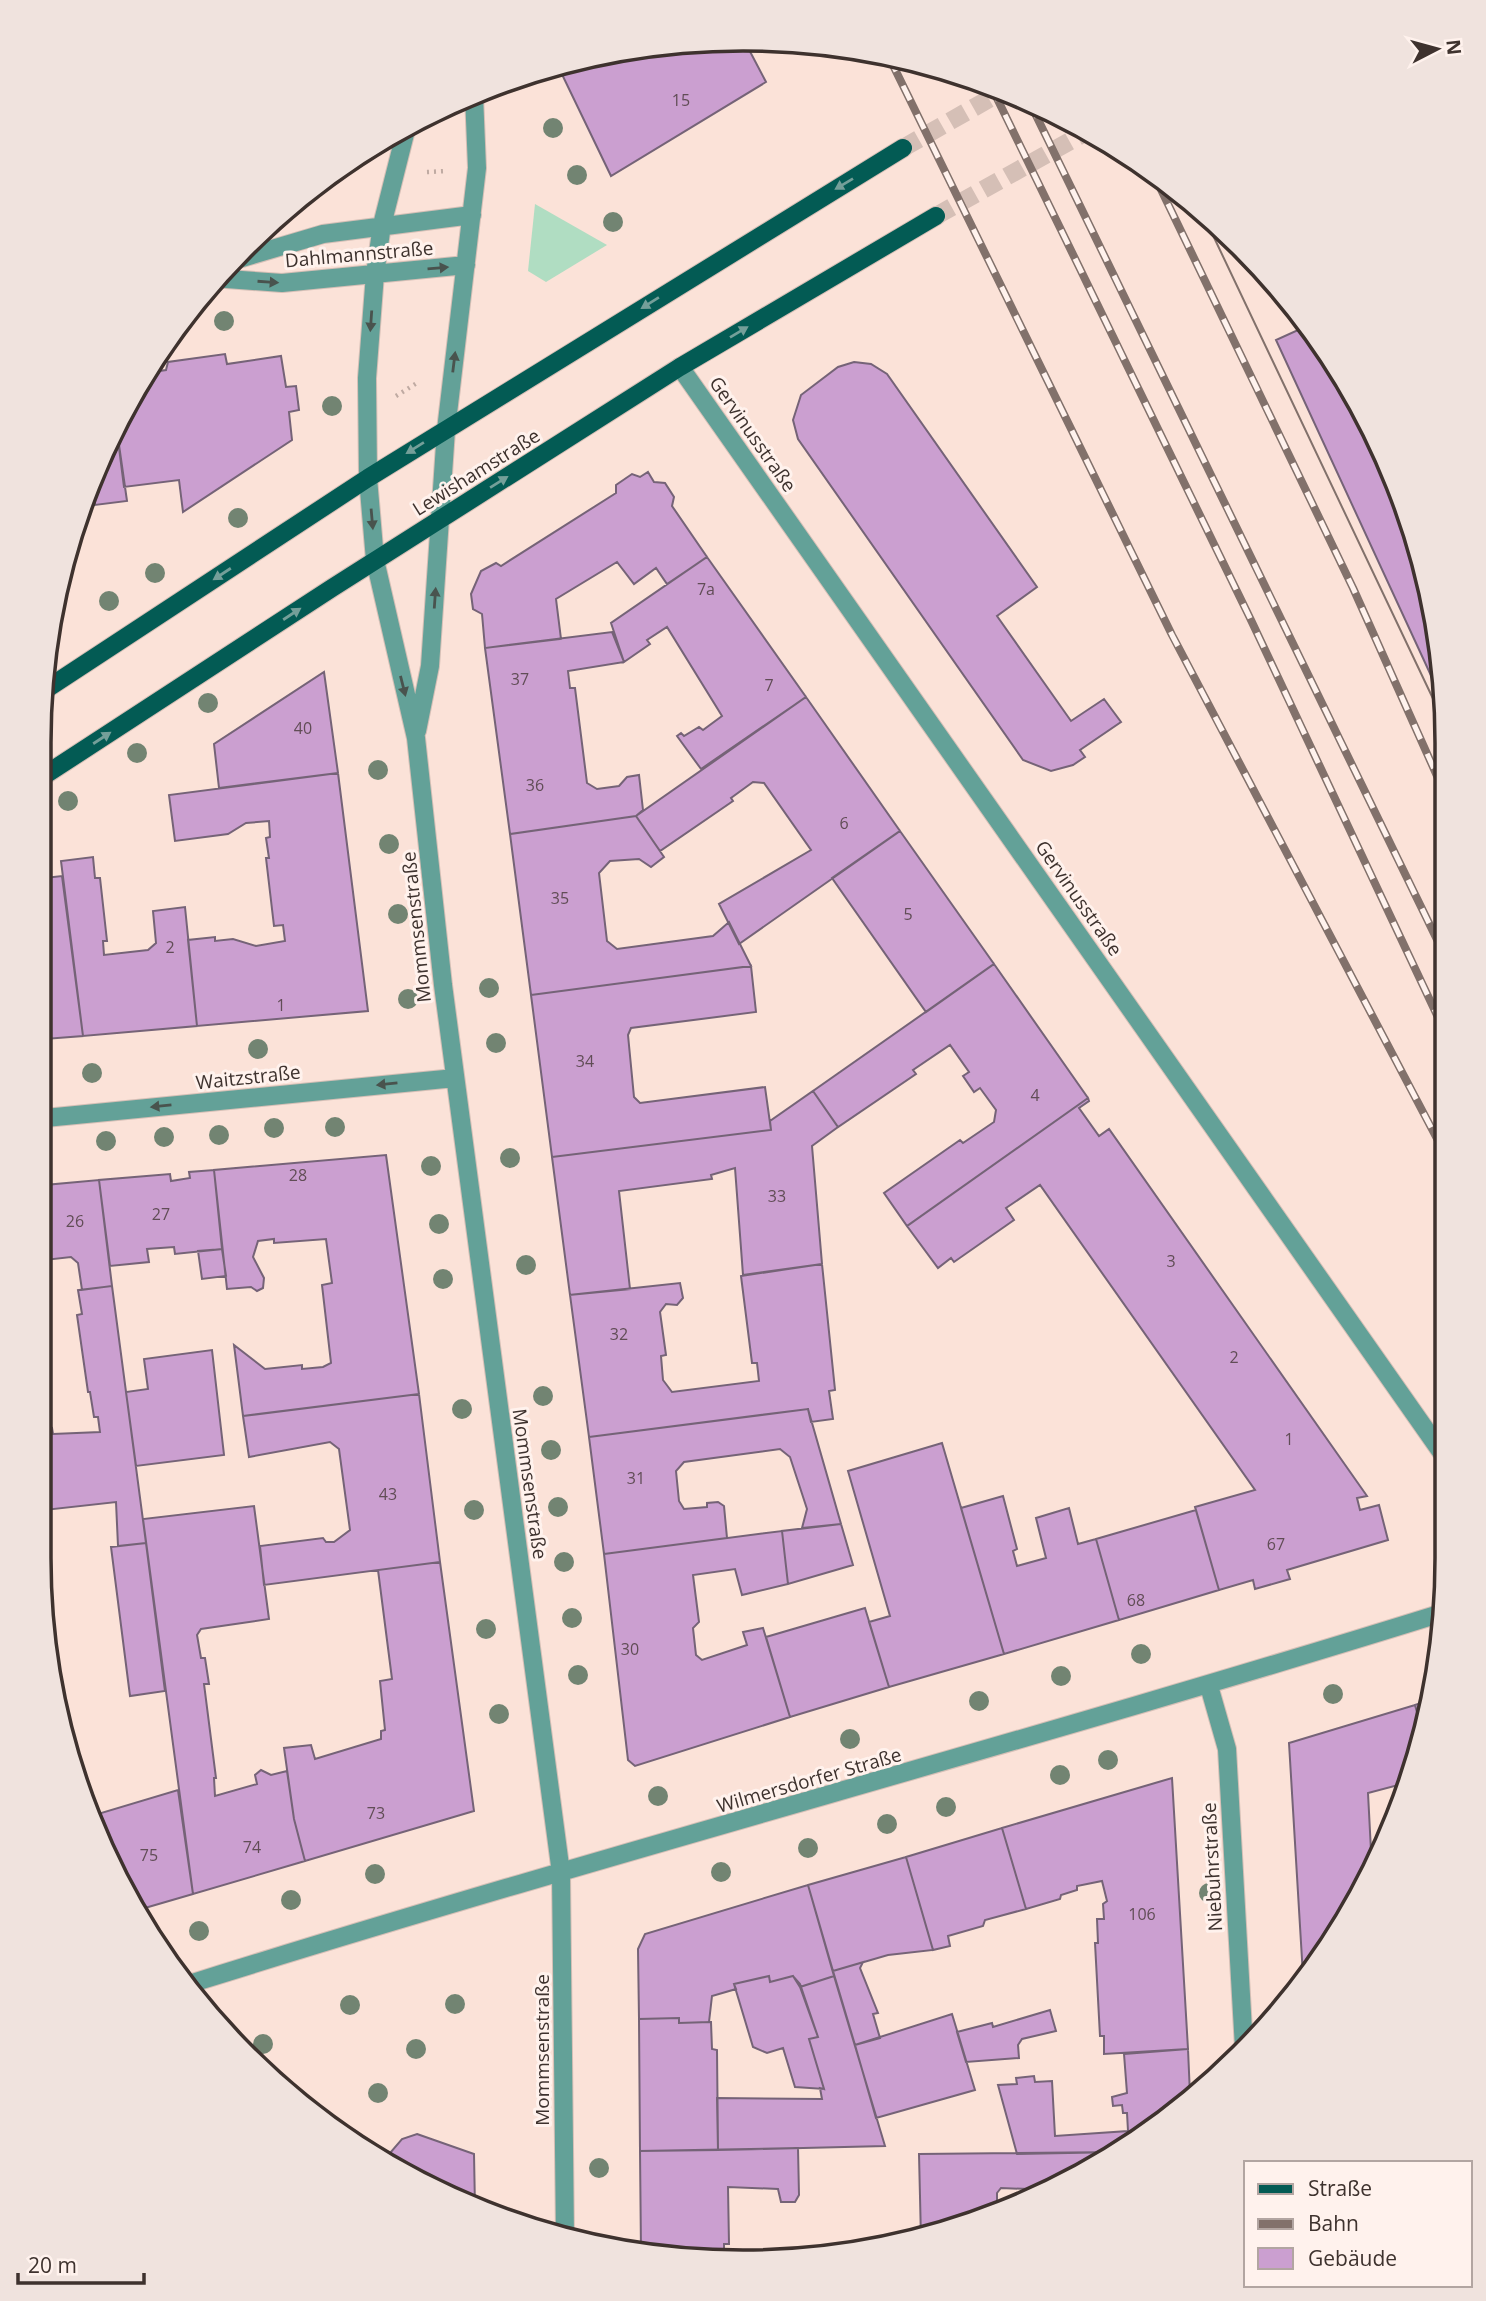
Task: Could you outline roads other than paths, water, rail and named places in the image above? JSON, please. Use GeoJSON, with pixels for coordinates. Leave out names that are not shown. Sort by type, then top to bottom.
{"type":"FeatureCollection","features":[{"type":"Feature","properties":{"kind":"main road"},"geometry":{"type":"LineString","coordinates":[[54,684],[368,478],[902,148]]}},
{"type":"Feature","properties":{"kind":"main road","name":"Lewishamstraße"},"geometry":{"type":"LineString","coordinates":[[51,771],[375,560],[680,367],[936,216]]}},
{"type":"Feature","properties":{"kind":"street"},"geometry":{"type":"LineString","coordinates":[[441,518],[446,430],[477,168],[474,105]]}},
{"type":"Feature","properties":{"kind":"street"},"geometry":{"type":"LineString","coordinates":[[368,478],[367,378],[375,274],[382,225],[404,140]]}},
{"type":"Feature","properties":{"kind":"street","name":"Dahlmannstraße"},"geometry":{"type":"LineString","coordinates":[[254,254],[299,240],[382,225],[472,215]]}},
{"type":"Feature","properties":{"kind":"street","name":"Dahlmannstraße"},"geometry":{"type":"LineString","coordinates":[[230,279],[282,283],[466,265]]}},
{"type":"Feature","properties":{"kind":"street","name":"Gervinusstraße"},"geometry":{"type":"LineString","coordinates":[[680,367],[1435,1442]]}},
{"type":"Feature","properties":{"kind":"street","name":"Mommsenstraße"},"geometry":{"type":"LineString","coordinates":[[368,478],[375,560],[416,738],[455,1078],[561,1873],[565,2227]]}},
{"type":"Feature","properties":{"kind":"street","name":"Mommsenstraße"},"geometry":{"type":"LineString","coordinates":[[416,738],[430,666],[441,518]]}},
{"type":"Feature","properties":{"kind":"street","name":"Waitzstraße"},"geometry":{"type":"LineString","coordinates":[[51,1117],[455,1078]]}},
{"type":"Feature","properties":{"kind":"street","name":"Wilmersdorfer Straße"},"geometry":{"type":"LineString","coordinates":[[196,1982],[561,1873],[1209,1686],[1433,1616]]}},
{"type":"Feature","properties":{"kind":"street","name":"Niebuhrstraße"},"geometry":{"type":"LineString","coordinates":[[1209,1686],[1227,1749],[1243,2035]]}},
{"type":"Feature","properties":{"kind":"tunnel"},"geometry":{"type":"LineString","coordinates":[[903,148],[992,97]]}},
{"type":"Feature","properties":{"kind":"tunnel"},"geometry":{"type":"LineString","coordinates":[[936,216],[1078,137]]}},
{"type":"Feature","properties":{"kind":"tram line"},"geometry":{"type":"LineString","coordinates":[[1214,237],[1434,701]]}},
{"type":"Feature","properties":{"kind":"railway"},"geometry":{"type":"LineString","coordinates":[[894,68],[1172,635],[1435,1135]]}},
{"type":"Feature","properties":{"kind":"railway"},"geometry":{"type":"LineString","coordinates":[[997,99],[1250,618],[1435,1011]]}},
{"type":"Feature","properties":{"kind":"railway"},"geometry":{"type":"LineString","coordinates":[[1036,116],[1435,935]]}},
{"type":"Feature","properties":{"kind":"railway"},"geometry":{"type":"LineString","coordinates":[[1163,193],[1353,588],[1435,771]]}}]}
